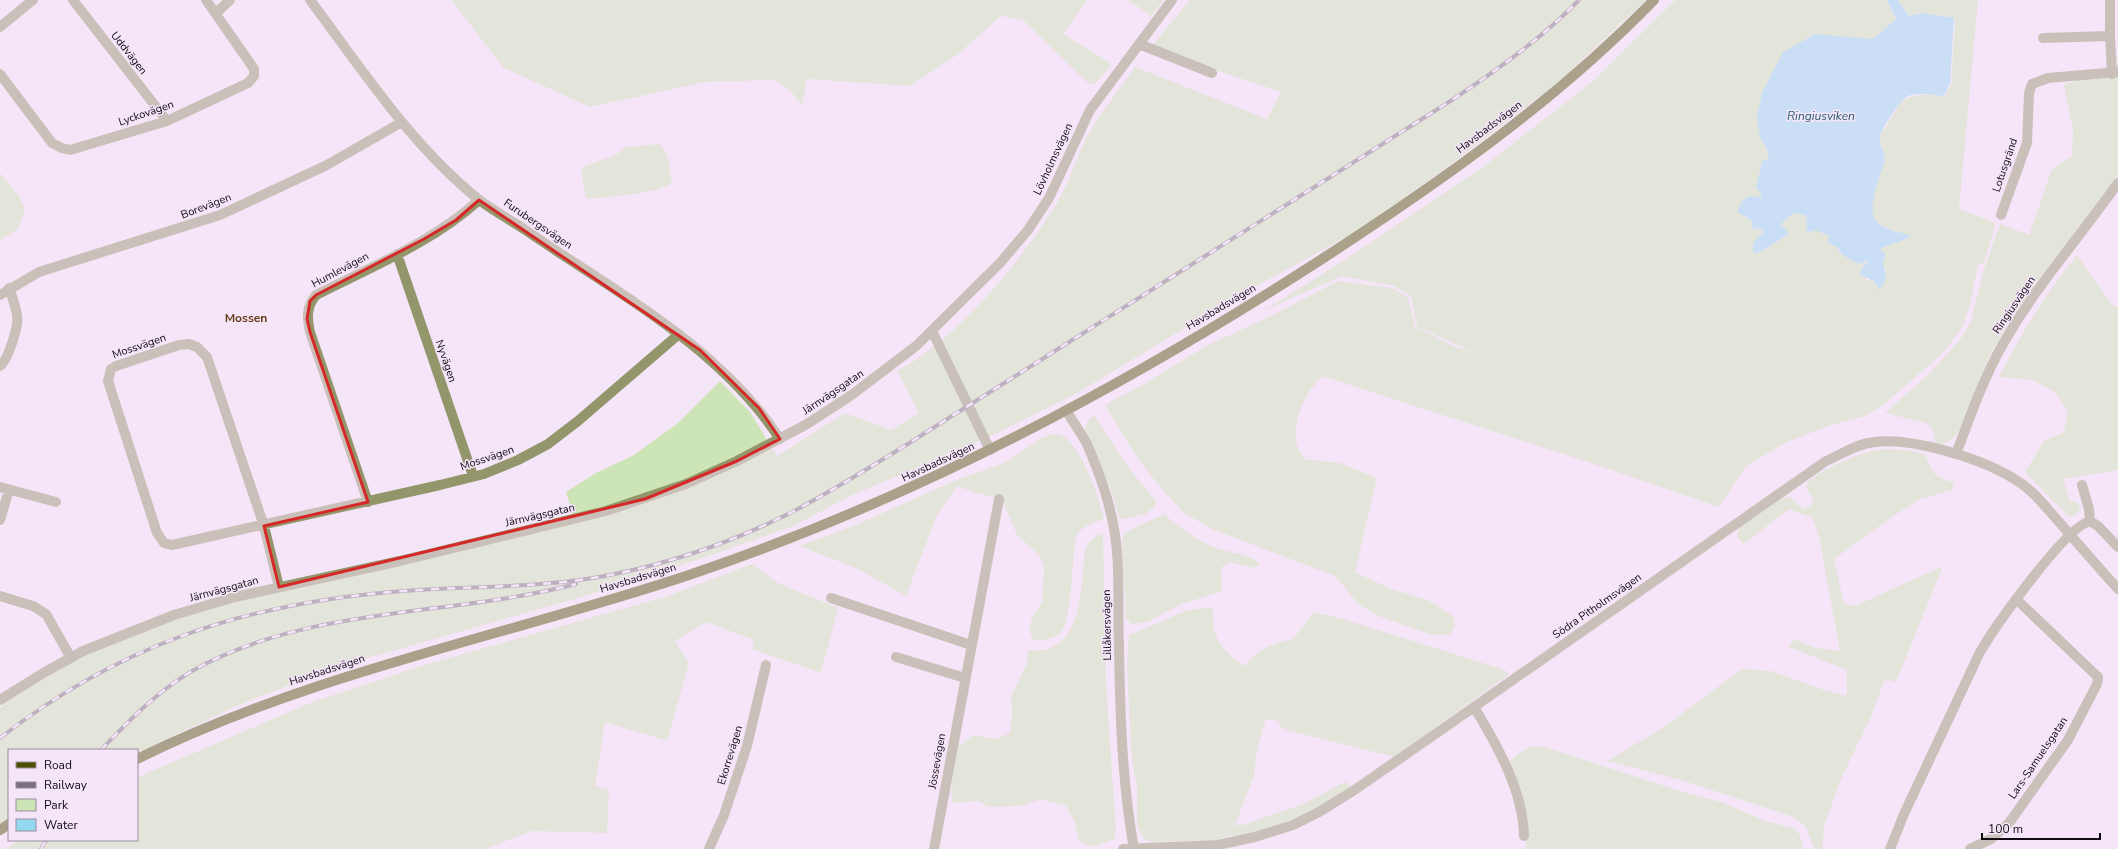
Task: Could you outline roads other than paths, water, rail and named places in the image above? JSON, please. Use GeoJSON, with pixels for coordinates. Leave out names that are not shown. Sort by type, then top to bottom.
{"type":"FeatureCollection","features":[{"type":"Feature","properties":{"kind":"main road","name":"Havsbadsvägen"},"geometry":{"type":"LineString","coordinates":[[138,759],[221,721],[306,690],[375,667],[677,579],[764,548],[866,508],[938,476],[990,450],[1066,410],[1220,323],[1358,235],[1426,188],[1536,106],[1589,62],[1654,0]]}},
{"type":"Feature","properties":{"kind":"street"},"geometry":{"type":"LineString","coordinates":[[0,27],[33,0]]}},
{"type":"Feature","properties":{"kind":"street","name":"Uddvägen"},"geometry":{"type":"LineString","coordinates":[[73,0],[167,121]]}},
{"type":"Feature","properties":{"kind":"street","name":"Lyckovägen"},"geometry":{"type":"LineString","coordinates":[[0,74],[52,143],[62,148],[70,150],[167,121],[248,83],[254,76],[254,69],[206,0]]}},
{"type":"Feature","properties":{"kind":"street"},"geometry":{"type":"LineString","coordinates":[[216,13],[230,0]]}},
{"type":"Feature","properties":{"kind":"street","name":"Furubergsvägen"},"geometry":{"type":"LineString","coordinates":[[310,0],[402,122],[432,156],[479,200],[679,334],[700,350],[759,408],[780,439]]}},
{"type":"Feature","properties":{"kind":"street","name":"Lövholmsvägen"},"geometry":{"type":"LineString","coordinates":[[932,331],[1000,263],[1038,215],[1055,187],[1090,110],[1172,0]]}},
{"type":"Feature","properties":{"kind":"street","name":"Lotusgränd"},"geometry":{"type":"LineString","coordinates":[[2001,215],[2027,143],[2029,93],[2032,84],[2048,78],[2115,73],[2110,36],[2113,4]]}},
{"type":"Feature","properties":{"kind":"street"},"geometry":{"type":"LineString","coordinates":[[2043,38],[2110,36]]}},
{"type":"Feature","properties":{"kind":"street"},"geometry":{"type":"LineString","coordinates":[[1139,44],[1212,73]]}},
{"type":"Feature","properties":{"kind":"street","name":"Borevägen"},"geometry":{"type":"LineString","coordinates":[[0,295],[9,288],[39,272],[220,215],[327,165],[402,122]]}},
{"type":"Feature","properties":{"kind":"street","name":"Ringiusvägen"},"geometry":{"type":"LineString","coordinates":[[1956,454],[1979,394],[2002,346],[2029,302],[2118,183]]}},
{"type":"Feature","properties":{"kind":"street","name":"Humlevägen"},"geometry":{"type":"LineString","coordinates":[[368,502],[310,332],[307,319],[310,301],[316,295],[397,254],[456,220],[479,200]]}},
{"type":"Feature","properties":{"kind":"street","name":"Nyvägen"},"geometry":{"type":"LineString","coordinates":[[397,254],[473,476]]}},
{"type":"Feature","properties":{"kind":"street"},"geometry":{"type":"LineString","coordinates":[[0,366],[5,361],[17,324],[17,316],[9,288]]}},
{"type":"Feature","properties":{"kind":"street"},"geometry":{"type":"LineString","coordinates":[[932,331],[990,450]]}},
{"type":"Feature","properties":{"kind":"street","name":"Järnvägsgatan"},"geometry":{"type":"LineString","coordinates":[[0,700],[71,658],[121,635],[174,615],[235,597],[400,561],[606,511],[686,484],[737,461],[807,424],[853,394],[932,331]]}},
{"type":"Feature","properties":{"kind":"street","name":"Mossvägen"},"geometry":{"type":"LineString","coordinates":[[279,587],[264,526],[218,387],[203,351],[189,344],[179,345],[111,369],[108,381],[157,533],[164,543],[172,545],[264,526],[368,502],[473,476],[518,460],[548,444],[578,421],[679,334]]}},
{"type":"Feature","properties":{"kind":"street","name":"Lillåkersvägen"},"geometry":{"type":"LineString","coordinates":[[1066,410],[1086,444],[1104,487],[1115,534],[1119,571],[1119,645],[1122,740],[1129,819],[1134,849]]}},
{"type":"Feature","properties":{"kind":"street","name":"Södra Pitholmsvägen"},"geometry":{"type":"LineString","coordinates":[[1123,849],[1218,845],[1255,837],[1293,825],[1354,790],[1826,461],[1850,449],[1868,443],[1886,442],[1909,444],[1956,454],[1981,463],[2019,482],[2039,499],[2118,589]]}},
{"type":"Feature","properties":{"kind":"street"},"geometry":{"type":"LineString","coordinates":[[2082,485],[2089,509],[2090,521]]}},
{"type":"Feature","properties":{"kind":"street"},"geometry":{"type":"LineString","coordinates":[[0,520],[5,489],[56,502]]}},
{"type":"Feature","properties":{"kind":"street","name":"Jössevägen"},"geometry":{"type":"LineString","coordinates":[[934,849],[964,678],[999,499]]}},
{"type":"Feature","properties":{"kind":"street"},"geometry":{"type":"LineString","coordinates":[[1890,849],[1904,814],[1980,652],[1993,631],[2045,562],[2084,522],[2090,521],[2098,526],[2118,547]]}},
{"type":"Feature","properties":{"kind":"street"},"geometry":{"type":"LineString","coordinates":[[0,596],[33,606],[46,614],[71,658]]}},
{"type":"Feature","properties":{"kind":"street"},"geometry":{"type":"LineString","coordinates":[[831,598],[971,645]]}},
{"type":"Feature","properties":{"kind":"street","name":"Lars-Samuelsgatan"},"geometry":{"type":"LineString","coordinates":[[1970,849],[1990,839],[2009,823],[2068,740],[2097,684],[2098,677],[2017,600]]}},
{"type":"Feature","properties":{"kind":"street"},"geometry":{"type":"LineString","coordinates":[[896,657],[964,678]]}},
{"type":"Feature","properties":{"kind":"street","name":"Ekorrevägen"},"geometry":{"type":"LineString","coordinates":[[709,849],[724,815],[747,746],[766,665]]}},
{"type":"Feature","properties":{"kind":"street"},"geometry":{"type":"LineString","coordinates":[[1474,707],[1502,758],[1512,781],[1524,822],[1524,836]]}},
{"type":"Feature","properties":{"kind":"water","name":"Ringiusviken"},"geometry":{"type":"Polygon","coordinates":[[[1887,0],[1898,0],[1909,16],[1922,13],[1954,18],[1950,83],[1944,96],[1918,94],[1905,98],[1898,105],[1880,136],[1880,142],[1885,159],[1873,201],[1873,216],[1883,227],[1910,235],[1909,238],[1881,248],[1881,251],[1886,255],[1883,263],[1885,279],[1879,290],[1874,281],[1860,275],[1861,269],[1868,262],[1865,261],[1859,264],[1852,261],[1837,247],[1828,244],[1829,236],[1816,230],[1810,232],[1807,231],[1806,215],[1794,213],[1781,224],[1789,234],[1761,252],[1753,253],[1753,243],[1763,232],[1763,230],[1758,228],[1751,230],[1753,225],[1751,220],[1737,212],[1742,201],[1750,196],[1761,197],[1761,193],[1756,188],[1762,161],[1769,159],[1766,147],[1760,138],[1757,117],[1762,93],[1783,52],[1815,34],[1873,39],[1896,19],[1887,0]]]}},
{"type":"Feature","properties":{"kind":"railway"},"geometry":{"type":"LineString","coordinates":[[0,738],[44,707],[88,679],[133,656],[179,637],[227,621],[276,609],[380,593],[553,583],[610,575],[682,557],[706,549],[774,521],[846,482],[895,452],[1452,100],[1534,41],[1579,0]]}},
{"type":"Feature","properties":{"kind":"railway"},"geometry":{"type":"LineString","coordinates":[[102,749],[136,714],[175,682],[203,665],[247,646],[292,632],[339,622],[386,614],[482,602],[576,584]]}},
{"type":"Feature","properties":{"kind":"railway"},"geometry":{"type":"LineString","coordinates":[[41,849],[45,841]]}},
{"type":"Feature","properties":{"kind":"district","name":"Mossen"},"geometry":{"type":"Point","coordinates":[246,318]}}]}
